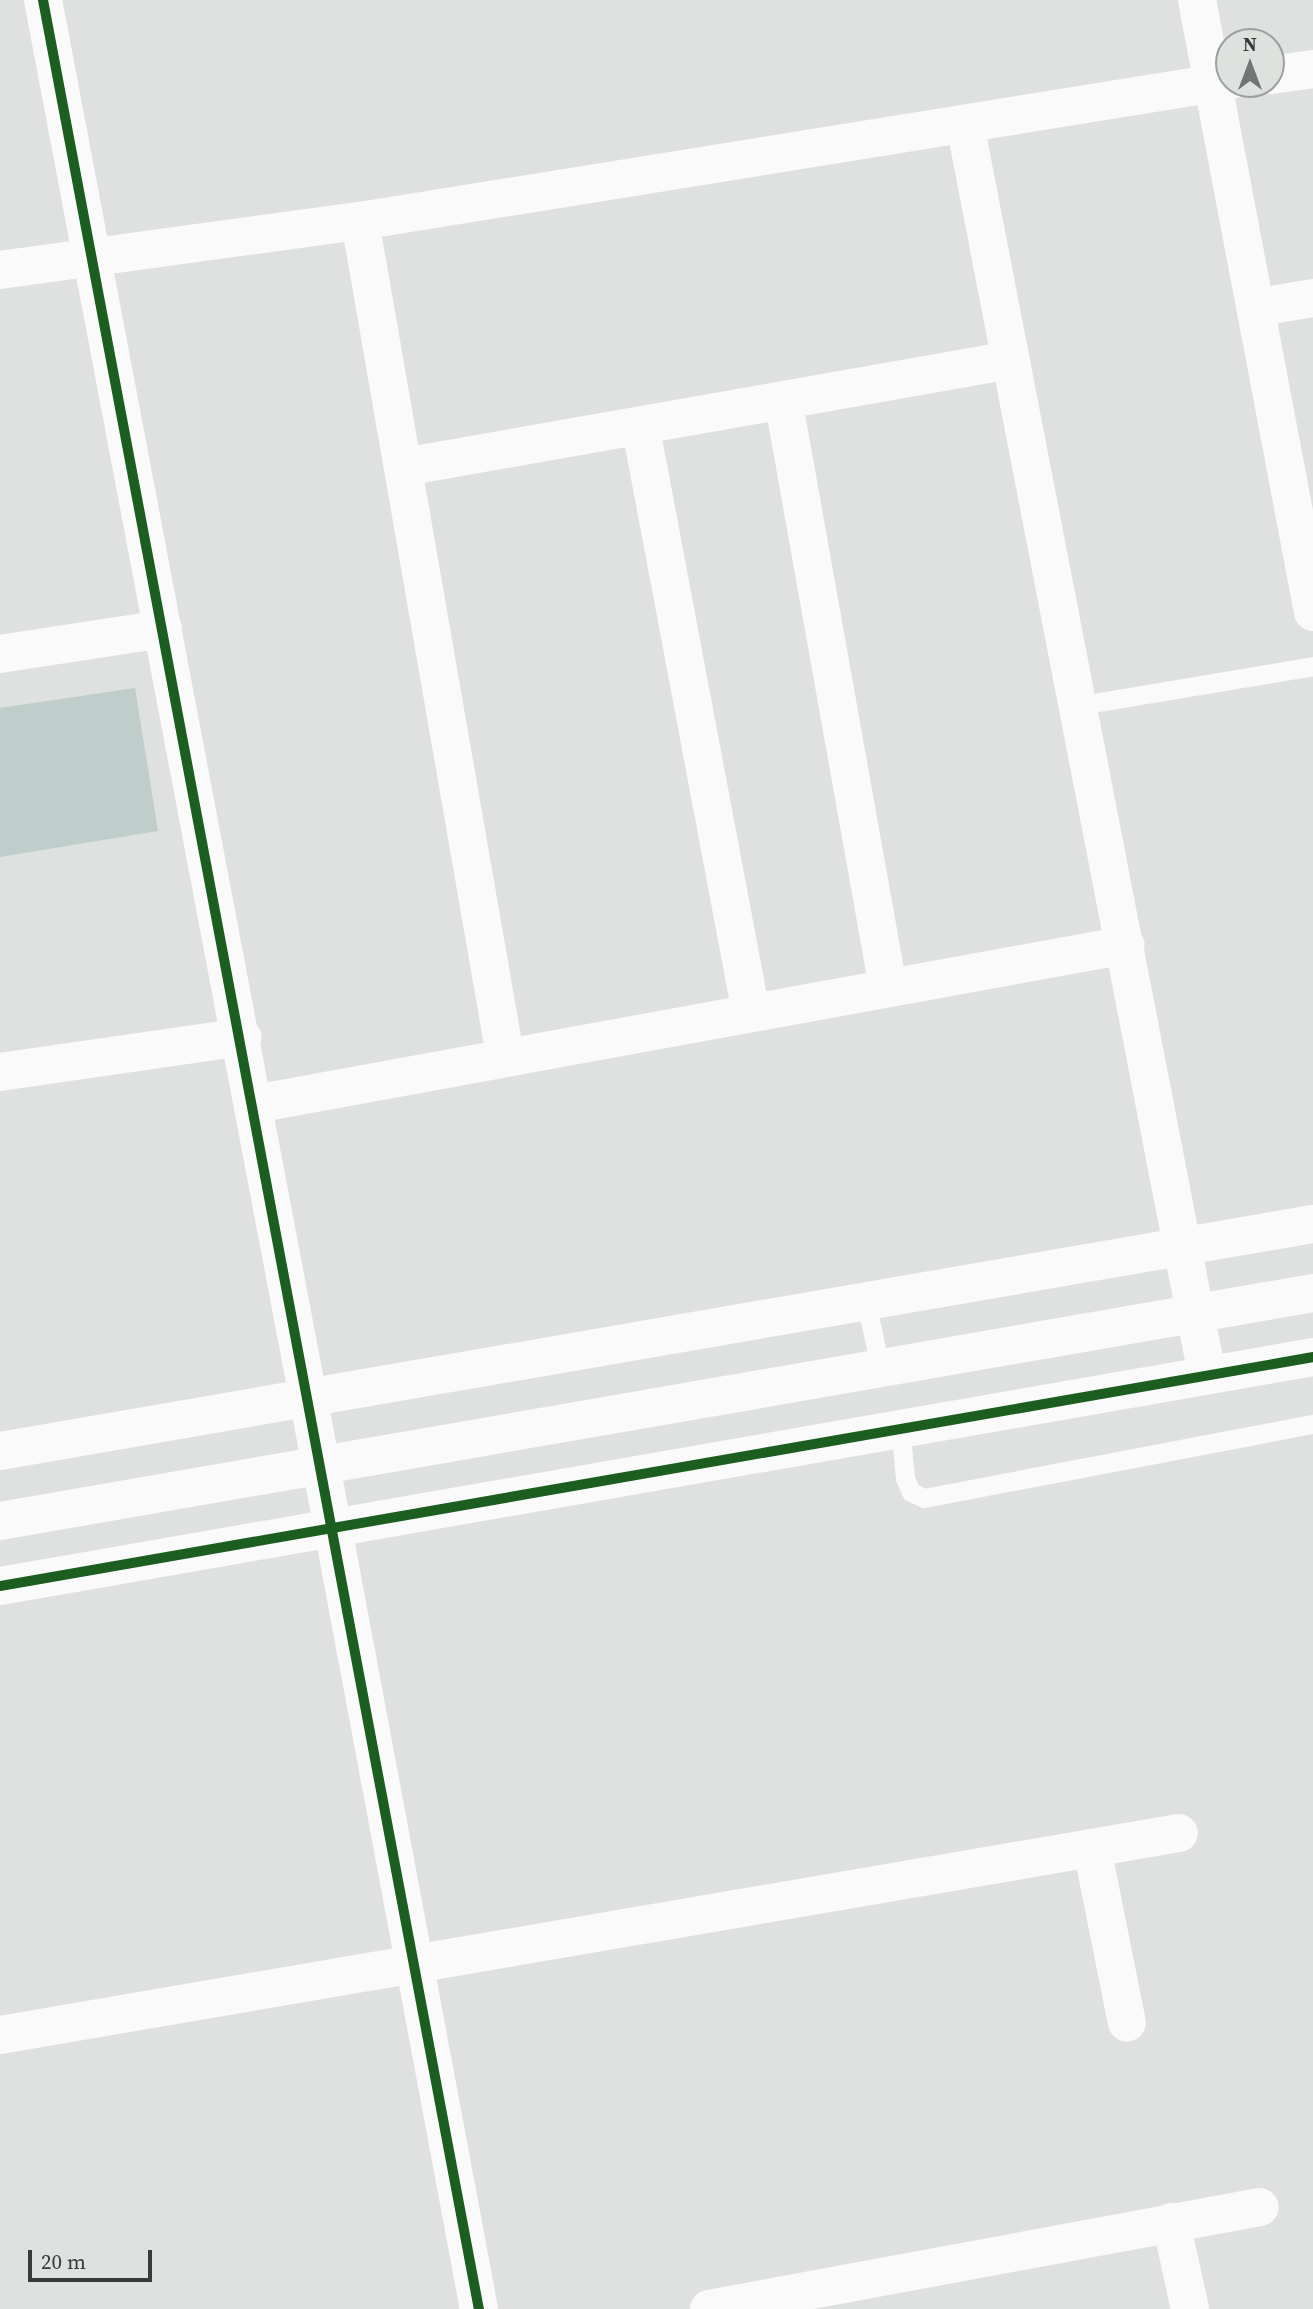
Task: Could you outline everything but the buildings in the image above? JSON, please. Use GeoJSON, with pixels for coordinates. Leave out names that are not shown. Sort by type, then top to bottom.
{"type":"FeatureCollection","features":[{"type":"Feature","properties":{"kind":"street"},"geometry":{"type":"LineString","coordinates":[[43,0],[311,1397],[321,1467],[480,2309]]}},
{"type":"Feature","properties":{"kind":"street"},"geometry":{"type":"LineString","coordinates":[[1198,0],[1215,63]]}},
{"type":"Feature","properties":{"kind":"street"},"geometry":{"type":"LineString","coordinates":[[1285,73],[1313,69]]}},
{"type":"Feature","properties":{"kind":"street"},"geometry":{"type":"LineString","coordinates":[[0,270],[360,221],[1215,83]]}},
{"type":"Feature","properties":{"kind":"street"},"geometry":{"type":"LineString","coordinates":[[1223,98],[1313,612]]}},
{"type":"Feature","properties":{"kind":"street"},"geometry":{"type":"LineString","coordinates":[[965,124],[1081,705],[1207,1375]]}},
{"type":"Feature","properties":{"kind":"street"},"geometry":{"type":"LineString","coordinates":[[360,221],[505,1055]]}},
{"type":"Feature","properties":{"kind":"street"},"geometry":{"type":"LineString","coordinates":[[1259,307],[1313,298]]}},
{"type":"Feature","properties":{"kind":"street"},"geometry":{"type":"LineString","coordinates":[[404,467],[784,404],[1011,360]]}},
{"type":"Feature","properties":{"kind":"street"},"geometry":{"type":"LineString","coordinates":[[784,404],[888,987]]}},
{"type":"Feature","properties":{"kind":"street"},"geometry":{"type":"LineString","coordinates":[[641,429],[751,1013]]}},
{"type":"Feature","properties":{"kind":"street"},"geometry":{"type":"LineString","coordinates":[[0,653],[163,629]]}},
{"type":"Feature","properties":{"kind":"street"},"geometry":{"type":"LineString","coordinates":[[255,1104],[505,1055],[1126,945]]}},
{"type":"Feature","properties":{"kind":"street"},"geometry":{"type":"LineString","coordinates":[[0,1072],[242,1037]]}},
{"type":"Feature","properties":{"kind":"street"},"geometry":{"type":"LineString","coordinates":[[0,1451],[1313,1224]]}},
{"type":"Feature","properties":{"kind":"street"},"geometry":{"type":"LineString","coordinates":[[0,1521],[1313,1293]]}},
{"type":"Feature","properties":{"kind":"street"},"geometry":{"type":"LineString","coordinates":[[0,1586],[333,1529],[900,1426],[1313,1357]]}},
{"type":"Feature","properties":{"kind":"street"},"geometry":{"type":"LineString","coordinates":[[0,2035],[1179,1833]]}},
{"type":"Feature","properties":{"kind":"street"},"geometry":{"type":"LineString","coordinates":[[1093,1848],[1127,2023]]}},
{"type":"Feature","properties":{"kind":"street"},"geometry":{"type":"LineString","coordinates":[[709,2309],[1261,2207]]}},
{"type":"Feature","properties":{"kind":"street"},"geometry":{"type":"LineString","coordinates":[[1171,2222],[1190,2309]]}},
{"type":"Feature","properties":{"kind":"lane"},"geometry":{"type":"LineString","coordinates":[[1081,705],[1313,666]]}},
{"type":"Feature","properties":{"kind":"lane"},"geometry":{"type":"LineString","coordinates":[[866,1302],[880,1367]]}},
{"type":"Feature","properties":{"kind":"lane"},"geometry":{"type":"LineString","coordinates":[[900,1426],[905,1478],[911,1492],[924,1498],[1313,1424]]}},
{"type":"Feature","properties":{"kind":"cycle path"},"geometry":{"type":"LineString","coordinates":[[43,0],[479,2309]]}},
{"type":"Feature","properties":{"kind":"cycle path"},"geometry":{"type":"LineString","coordinates":[[0,1586],[1313,1357]]}}]}
